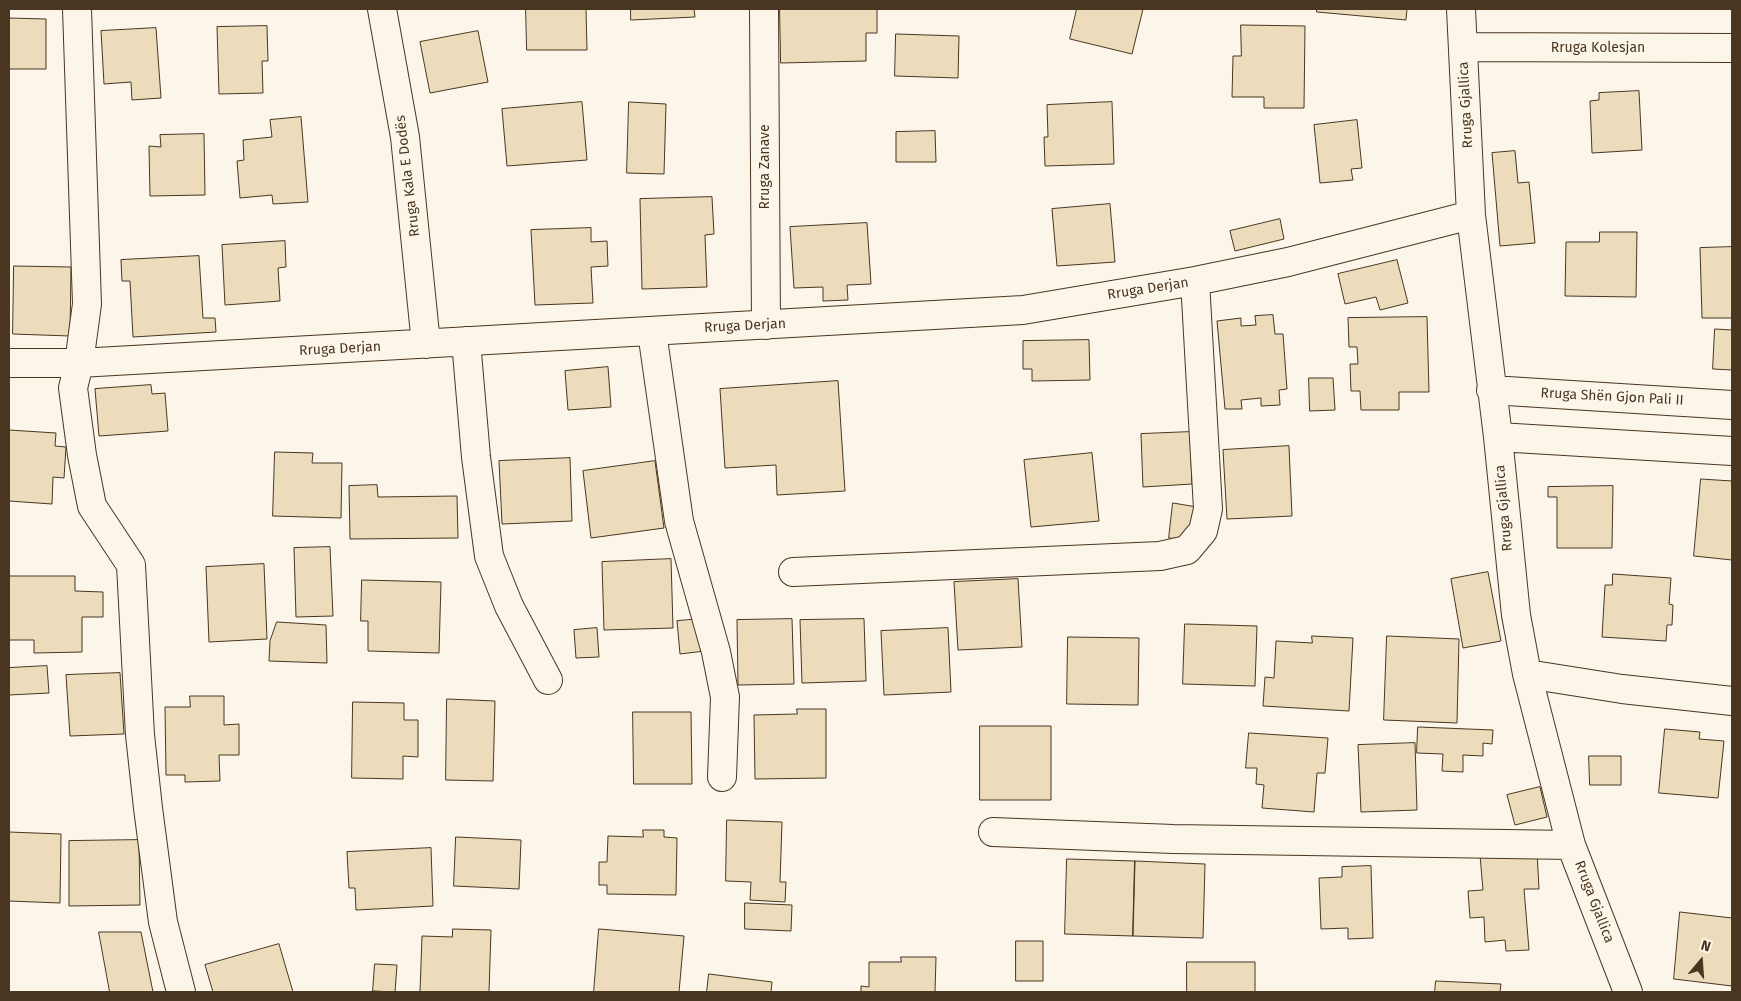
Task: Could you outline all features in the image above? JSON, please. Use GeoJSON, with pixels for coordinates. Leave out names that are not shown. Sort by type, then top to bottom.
{"type":"FeatureCollection","features":[{"type":"Feature","properties":{"kind":"street"},"geometry":{"type":"LineString","coordinates":[[77,9],[86,304],[79,363],[73,388],[82,455],[92,506],[131,565],[140,735],[148,808],[163,922],[181,992]]}},
{"type":"Feature","properties":{"kind":"street","name":"Rruga Kala E Dodës"},"geometry":{"type":"LineString","coordinates":[[382,9],[405,138],[426,344]]}},
{"type":"Feature","properties":{"kind":"street","name":"Rruga Zanave"},"geometry":{"type":"LineString","coordinates":[[764,9],[766,325]]}},
{"type":"Feature","properties":{"kind":"street","name":"Rruga Gjallica"},"geometry":{"type":"LineString","coordinates":[[1461,9],[1471,215],[1498,437],[1510,567],[1527,674],[1571,845],[1628,992]]}},
{"type":"Feature","properties":{"kind":"street","name":"Rruga Kolesjan"},"geometry":{"type":"LineString","coordinates":[[1463,47],[1732,48]]}},
{"type":"Feature","properties":{"kind":"street","name":"Rruga Derjan"},"geometry":{"type":"LineString","coordinates":[[9,363],[79,363],[1023,310],[1195,281],[1288,262],[1471,215]]}},
{"type":"Feature","properties":{"kind":"street"},"geometry":{"type":"LineString","coordinates":[[793,572],[1160,556],[1187,550],[1203,531],[1208,509],[1195,281]]}},
{"type":"Feature","properties":{"kind":"street"},"geometry":{"type":"LineString","coordinates":[[652,332],[679,520],[716,652],[725,697],[722,777]]}},
{"type":"Feature","properties":{"kind":"street"},"geometry":{"type":"LineString","coordinates":[[466,341],[476,457],[490,556],[509,606],[548,680]]}},
{"type":"Feature","properties":{"kind":"street","name":"Rruga Shën Gjon Pali II"},"geometry":{"type":"LineString","coordinates":[[1491,390],[1732,405]]}},
{"type":"Feature","properties":{"kind":"street"},"geometry":{"type":"LineString","coordinates":[[1498,437],[1732,451]]}},
{"type":"Feature","properties":{"kind":"street"},"geometry":{"type":"LineString","coordinates":[[1527,674],[1622,689],[1732,701]]}},
{"type":"Feature","properties":{"kind":"street"},"geometry":{"type":"LineString","coordinates":[[993,832],[1173,839],[1571,845]]}},
{"type":"Feature","properties":{"kind":"building"},"geometry":{"type":"Polygon","coordinates":[[[526,9],[586,9],[587,50],[527,50],[526,9]]]}},
{"type":"Feature","properties":{"kind":"building"},"geometry":{"type":"Polygon","coordinates":[[[631,9],[694,9],[695,17],[631,20],[631,9]]]}},
{"type":"Feature","properties":{"kind":"building"},"geometry":{"type":"Polygon","coordinates":[[[780,9],[877,9],[877,33],[866,33],[866,61],[781,63],[780,9]]]}},
{"type":"Feature","properties":{"kind":"building"},"geometry":{"type":"Polygon","coordinates":[[[1077,9],[1143,9],[1132,54],[1070,39],[1077,9]]]}},
{"type":"Feature","properties":{"kind":"building"},"geometry":{"type":"Polygon","coordinates":[[[1317,9],[1407,9],[1406,20],[1317,12],[1317,9]]]}},
{"type":"Feature","properties":{"kind":"building"},"geometry":{"type":"Polygon","coordinates":[[[9,18],[46,19],[46,69],[9,69],[9,18]]]}},
{"type":"Feature","properties":{"kind":"building"},"geometry":{"type":"Polygon","coordinates":[[[1241,25],[1305,26],[1304,108],[1264,108],[1264,97],[1232,97],[1233,56],[1241,56],[1241,25]]]}},
{"type":"Feature","properties":{"kind":"building"},"geometry":{"type":"Polygon","coordinates":[[[267,26],[268,61],[262,61],[263,93],[219,94],[217,27],[267,26]]]}},
{"type":"Feature","properties":{"kind":"building"},"geometry":{"type":"Polygon","coordinates":[[[156,28],[161,98],[132,100],[131,82],[104,84],[101,31],[156,28]]]}},
{"type":"Feature","properties":{"kind":"building"},"geometry":{"type":"Polygon","coordinates":[[[478,31],[488,82],[430,93],[420,42],[478,31]]]}},
{"type":"Feature","properties":{"kind":"building"},"geometry":{"type":"Polygon","coordinates":[[[896,34],[959,36],[958,78],[895,76],[896,34]]]}},
{"type":"Feature","properties":{"kind":"building"},"geometry":{"type":"Polygon","coordinates":[[[1639,91],[1642,150],[1592,153],[1590,101],[1599,100],[1599,93],[1639,91]]]}},
{"type":"Feature","properties":{"kind":"building"},"geometry":{"type":"Polygon","coordinates":[[[582,102],[587,160],[507,166],[502,109],[582,102]]]}},
{"type":"Feature","properties":{"kind":"building"},"geometry":{"type":"Polygon","coordinates":[[[629,102],[666,104],[664,174],[627,173],[629,102]]]}},
{"type":"Feature","properties":{"kind":"building"},"geometry":{"type":"Polygon","coordinates":[[[1112,102],[1114,164],[1045,166],[1044,137],[1048,137],[1047,105],[1112,102]]]}},
{"type":"Feature","properties":{"kind":"building"},"geometry":{"type":"Polygon","coordinates":[[[301,117],[308,202],[273,204],[272,195],[240,198],[237,161],[244,160],[243,140],[272,137],[270,120],[301,117]]]}},
{"type":"Feature","properties":{"kind":"building"},"geometry":{"type":"Polygon","coordinates":[[[1357,120],[1362,168],[1351,169],[1353,180],[1320,183],[1314,125],[1357,120]]]}},
{"type":"Feature","properties":{"kind":"building"},"geometry":{"type":"Polygon","coordinates":[[[935,131],[936,162],[896,162],[896,132],[935,131]]]}},
{"type":"Feature","properties":{"kind":"building"},"geometry":{"type":"Polygon","coordinates":[[[204,134],[205,195],[150,196],[149,146],[161,147],[160,135],[204,134]]]}},
{"type":"Feature","properties":{"kind":"building"},"geometry":{"type":"Polygon","coordinates":[[[1515,151],[1518,183],[1529,182],[1535,243],[1500,246],[1492,153],[1515,151]]]}},
{"type":"Feature","properties":{"kind":"building"},"geometry":{"type":"Polygon","coordinates":[[[712,197],[714,234],[705,235],[707,287],[642,289],[640,199],[712,197]]]}},
{"type":"Feature","properties":{"kind":"building"},"geometry":{"type":"Polygon","coordinates":[[[1110,204],[1115,262],[1057,266],[1052,209],[1110,204]]]}},
{"type":"Feature","properties":{"kind":"building"},"geometry":{"type":"Polygon","coordinates":[[[1280,219],[1284,239],[1235,251],[1230,231],[1280,219]]]}},
{"type":"Feature","properties":{"kind":"building"},"geometry":{"type":"Polygon","coordinates":[[[867,223],[871,284],[847,285],[848,300],[823,301],[823,287],[794,288],[790,227],[867,223]]]}},
{"type":"Feature","properties":{"kind":"building"},"geometry":{"type":"Polygon","coordinates":[[[591,228],[591,242],[607,241],[608,266],[591,267],[593,303],[535,305],[531,230],[591,228]]]}},
{"type":"Feature","properties":{"kind":"building"},"geometry":{"type":"Polygon","coordinates":[[[1600,232],[1637,232],[1636,297],[1565,296],[1566,242],[1599,242],[1600,232]]]}},
{"type":"Feature","properties":{"kind":"building"},"geometry":{"type":"Polygon","coordinates":[[[285,241],[286,267],[278,268],[280,301],[225,305],[222,245],[285,241]]]}},
{"type":"Feature","properties":{"kind":"building"},"geometry":{"type":"Polygon","coordinates":[[[1732,247],[1732,318],[1702,318],[1700,248],[1732,247]]]}},
{"type":"Feature","properties":{"kind":"building"},"geometry":{"type":"Polygon","coordinates":[[[199,256],[203,318],[215,318],[216,332],[133,337],[130,281],[122,281],[121,260],[199,256]]]}},
{"type":"Feature","properties":{"kind":"building"},"geometry":{"type":"Polygon","coordinates":[[[1397,260],[1408,303],[1380,310],[1376,297],[1345,304],[1338,274],[1397,260]]]}},
{"type":"Feature","properties":{"kind":"building"},"geometry":{"type":"Polygon","coordinates":[[[14,266],[71,267],[70,336],[13,334],[14,266]]]}},
{"type":"Feature","properties":{"kind":"building"},"geometry":{"type":"Polygon","coordinates":[[[1273,315],[1275,334],[1283,334],[1287,389],[1279,390],[1280,405],[1261,406],[1261,398],[1241,400],[1242,409],[1225,409],[1217,321],[1241,318],[1241,326],[1256,325],[1255,316],[1273,315]]]}},
{"type":"Feature","properties":{"kind":"building"},"geometry":{"type":"Polygon","coordinates":[[[1427,317],[1429,392],[1399,392],[1399,410],[1361,410],[1360,391],[1351,391],[1350,364],[1358,364],[1357,347],[1349,347],[1348,318],[1427,317]]]}},
{"type":"Feature","properties":{"kind":"building"},"geometry":{"type":"Polygon","coordinates":[[[1715,329],[1732,330],[1732,370],[1713,369],[1715,329]]]}},
{"type":"Feature","properties":{"kind":"building"},"geometry":{"type":"Polygon","coordinates":[[[1089,340],[1090,380],[1032,381],[1032,369],[1023,369],[1023,341],[1089,340]]]}},
{"type":"Feature","properties":{"kind":"building"},"geometry":{"type":"Polygon","coordinates":[[[608,367],[611,407],[568,410],[565,371],[608,367]]]}},
{"type":"Feature","properties":{"kind":"building"},"geometry":{"type":"Polygon","coordinates":[[[1309,378],[1333,378],[1335,410],[1310,411],[1309,378]]]}},
{"type":"Feature","properties":{"kind":"building"},"geometry":{"type":"Polygon","coordinates":[[[838,381],[845,491],[777,495],[776,465],[725,468],[720,389],[838,381]]]}},
{"type":"Feature","properties":{"kind":"building"},"geometry":{"type":"Polygon","coordinates":[[[151,385],[152,394],[165,393],[168,431],[99,436],[95,389],[151,385]]]}},
{"type":"Feature","properties":{"kind":"building"},"geometry":{"type":"Polygon","coordinates":[[[9,430],[56,433],[55,446],[66,447],[64,478],[53,477],[52,504],[9,501],[9,430]]]}},
{"type":"Feature","properties":{"kind":"building"},"geometry":{"type":"Polygon","coordinates":[[[1190,432],[1192,484],[1143,487],[1141,434],[1190,432]]]}},
{"type":"Feature","properties":{"kind":"building"},"geometry":{"type":"Polygon","coordinates":[[[1289,446],[1292,516],[1227,519],[1223,450],[1289,446]]]}},
{"type":"Feature","properties":{"kind":"building"},"geometry":{"type":"Polygon","coordinates":[[[275,452],[313,453],[312,463],[342,463],[341,518],[273,516],[275,452]]]}},
{"type":"Feature","properties":{"kind":"building"},"geometry":{"type":"Polygon","coordinates":[[[1092,453],[1099,521],[1031,527],[1024,460],[1092,453]]]}},
{"type":"Feature","properties":{"kind":"building"},"geometry":{"type":"Polygon","coordinates":[[[570,458],[572,521],[502,524],[499,461],[570,458]]]}},
{"type":"Feature","properties":{"kind":"building"},"geometry":{"type":"Polygon","coordinates":[[[655,461],[664,528],[591,538],[583,471],[655,461]]]}},
{"type":"Feature","properties":{"kind":"building"},"geometry":{"type":"Polygon","coordinates":[[[1701,479],[1732,481],[1732,560],[1694,556],[1701,479]]]}},
{"type":"Feature","properties":{"kind":"building"},"geometry":{"type":"Polygon","coordinates":[[[377,485],[378,497],[457,496],[458,538],[350,539],[349,486],[377,485]]]}},
{"type":"Feature","properties":{"kind":"building"},"geometry":{"type":"Polygon","coordinates":[[[1613,486],[1612,548],[1557,548],[1557,497],[1548,497],[1548,487],[1613,486]]]}},
{"type":"Feature","properties":{"kind":"building"},"geometry":{"type":"Polygon","coordinates":[[[1173,503],[1197,507],[1191,527],[1186,535],[1176,539],[1169,538],[1173,503]]]}},
{"type":"Feature","properties":{"kind":"building"},"geometry":{"type":"Polygon","coordinates":[[[330,547],[333,616],[296,617],[294,548],[330,547]]]}},
{"type":"Feature","properties":{"kind":"building"},"geometry":{"type":"Polygon","coordinates":[[[671,559],[673,628],[604,630],[602,562],[671,559]]]}},
{"type":"Feature","properties":{"kind":"building"},"geometry":{"type":"Polygon","coordinates":[[[264,564],[267,639],[209,642],[206,567],[264,564]]]}},
{"type":"Feature","properties":{"kind":"building"},"geometry":{"type":"Polygon","coordinates":[[[1488,572],[1501,641],[1463,648],[1451,579],[1488,572]]]}},
{"type":"Feature","properties":{"kind":"building"},"geometry":{"type":"Polygon","coordinates":[[[1613,574],[1671,578],[1669,604],[1673,605],[1672,625],[1667,625],[1666,641],[1602,637],[1605,585],[1612,585],[1613,574]]]}},
{"type":"Feature","properties":{"kind":"building"},"geometry":{"type":"Polygon","coordinates":[[[9,576],[75,576],[75,591],[103,592],[103,617],[82,617],[82,652],[34,653],[34,640],[10,640],[9,576]]]}},
{"type":"Feature","properties":{"kind":"building"},"geometry":{"type":"Polygon","coordinates":[[[1018,579],[1022,647],[958,650],[954,582],[1018,579]]]}},
{"type":"Feature","properties":{"kind":"building"},"geometry":{"type":"Polygon","coordinates":[[[362,580],[441,582],[439,653],[368,651],[368,621],[361,621],[362,580]]]}},
{"type":"Feature","properties":{"kind":"building"},"geometry":{"type":"Polygon","coordinates":[[[702,619],[705,651],[680,654],[677,621],[702,619]]]}},
{"type":"Feature","properties":{"kind":"building"},"geometry":{"type":"Polygon","coordinates":[[[792,619],[794,684],[738,685],[737,620],[792,619]]]}},
{"type":"Feature","properties":{"kind":"building"},"geometry":{"type":"Polygon","coordinates":[[[864,619],[866,681],[802,683],[800,620],[864,619]]]}},
{"type":"Feature","properties":{"kind":"building"},"geometry":{"type":"Polygon","coordinates":[[[277,622],[326,625],[327,663],[269,661],[270,641],[277,622]]]}},
{"type":"Feature","properties":{"kind":"building"},"geometry":{"type":"Polygon","coordinates":[[[1185,624],[1257,626],[1255,686],[1183,684],[1185,624]]]}},
{"type":"Feature","properties":{"kind":"building"},"geometry":{"type":"Polygon","coordinates":[[[597,628],[599,657],[576,658],[574,630],[597,628]]]}},
{"type":"Feature","properties":{"kind":"building"},"geometry":{"type":"Polygon","coordinates":[[[948,628],[951,692],[884,695],[881,631],[948,628]]]}},
{"type":"Feature","properties":{"kind":"building"},"geometry":{"type":"Polygon","coordinates":[[[1312,636],[1353,638],[1349,711],[1263,706],[1265,677],[1274,678],[1276,641],[1312,643],[1312,636]]]}},
{"type":"Feature","properties":{"kind":"building"},"geometry":{"type":"Polygon","coordinates":[[[1387,636],[1459,639],[1457,723],[1384,720],[1387,636]]]}},
{"type":"Feature","properties":{"kind":"building"},"geometry":{"type":"Polygon","coordinates":[[[1068,637],[1139,638],[1138,705],[1067,704],[1068,637]]]}},
{"type":"Feature","properties":{"kind":"building"},"geometry":{"type":"Polygon","coordinates":[[[47,666],[49,693],[9,695],[9,668],[47,666]]]}},
{"type":"Feature","properties":{"kind":"building"},"geometry":{"type":"Polygon","coordinates":[[[120,673],[124,734],[70,736],[66,675],[120,673]]]}},
{"type":"Feature","properties":{"kind":"building"},"geometry":{"type":"Polygon","coordinates":[[[190,696],[224,696],[224,725],[239,724],[239,755],[219,755],[220,781],[185,782],[185,775],[166,775],[165,707],[190,707],[190,696]]]}},
{"type":"Feature","properties":{"kind":"building"},"geometry":{"type":"Polygon","coordinates":[[[447,699],[495,701],[493,781],[446,780],[447,699]]]}},
{"type":"Feature","properties":{"kind":"building"},"geometry":{"type":"Polygon","coordinates":[[[353,702],[404,703],[404,720],[418,720],[418,757],[403,756],[403,779],[352,778],[353,702]]]}},
{"type":"Feature","properties":{"kind":"building"},"geometry":{"type":"Polygon","coordinates":[[[797,709],[826,709],[826,778],[755,779],[754,715],[797,714],[797,709]]]}},
{"type":"Feature","properties":{"kind":"building"},"geometry":{"type":"Polygon","coordinates":[[[633,712],[691,712],[692,784],[634,784],[633,712]]]}},
{"type":"Feature","properties":{"kind":"building"},"geometry":{"type":"Polygon","coordinates":[[[980,726],[1051,726],[1051,800],[980,800],[980,726]]]}},
{"type":"Feature","properties":{"kind":"building"},"geometry":{"type":"Polygon","coordinates":[[[1418,727],[1493,730],[1492,744],[1483,743],[1483,756],[1463,755],[1463,772],[1442,771],[1443,754],[1417,753],[1418,727]]]}},
{"type":"Feature","properties":{"kind":"building"},"geometry":{"type":"Polygon","coordinates":[[[1665,729],[1700,732],[1699,739],[1724,741],[1718,798],[1659,793],[1665,729]]]}},
{"type":"Feature","properties":{"kind":"building"},"geometry":{"type":"Polygon","coordinates":[[[1249,733],[1328,738],[1325,773],[1317,773],[1314,812],[1262,808],[1264,785],[1256,784],[1257,768],[1246,768],[1249,733]]]}},
{"type":"Feature","properties":{"kind":"building"},"geometry":{"type":"Polygon","coordinates":[[[1415,743],[1417,810],[1361,812],[1358,745],[1415,743]]]}},
{"type":"Feature","properties":{"kind":"building"},"geometry":{"type":"Polygon","coordinates":[[[1589,756],[1621,756],[1621,785],[1590,785],[1589,756]]]}},
{"type":"Feature","properties":{"kind":"building"},"geometry":{"type":"Polygon","coordinates":[[[1540,787],[1547,817],[1515,825],[1507,795],[1540,787]]]}},
{"type":"Feature","properties":{"kind":"building"},"geometry":{"type":"Polygon","coordinates":[[[727,820],[782,822],[780,882],[786,882],[785,902],[750,900],[751,882],[726,881],[727,820]]]}},
{"type":"Feature","properties":{"kind":"building"},"geometry":{"type":"Polygon","coordinates":[[[643,830],[664,830],[664,837],[677,838],[676,895],[607,894],[607,885],[599,885],[599,862],[607,862],[608,836],[643,837],[643,830]]]}},
{"type":"Feature","properties":{"kind":"building"},"geometry":{"type":"Polygon","coordinates":[[[9,832],[61,834],[60,903],[9,901],[9,832]]]}},
{"type":"Feature","properties":{"kind":"building"},"geometry":{"type":"Polygon","coordinates":[[[456,837],[521,840],[519,889],[454,886],[456,837]]]}},
{"type":"Feature","properties":{"kind":"building"},"geometry":{"type":"Polygon","coordinates":[[[139,840],[140,905],[69,906],[69,841],[139,840]]]}},
{"type":"Feature","properties":{"kind":"building"},"geometry":{"type":"Polygon","coordinates":[[[431,848],[433,906],[356,910],[355,888],[349,888],[347,852],[431,848]]]}},
{"type":"Feature","properties":{"kind":"building"},"geometry":{"type":"Polygon","coordinates":[[[1537,851],[1539,889],[1524,889],[1529,950],[1506,951],[1505,940],[1485,942],[1484,917],[1470,918],[1468,891],[1483,890],[1480,855],[1537,851]]]}},
{"type":"Feature","properties":{"kind":"building"},"geometry":{"type":"Polygon","coordinates":[[[1067,859],[1135,861],[1133,936],[1065,934],[1067,859]]]}},
{"type":"Feature","properties":{"kind":"building"},"geometry":{"type":"Polygon","coordinates":[[[1135,861],[1205,864],[1203,938],[1133,936],[1135,861]]]}},
{"type":"Feature","properties":{"kind":"building"},"geometry":{"type":"Polygon","coordinates":[[[1371,866],[1373,938],[1348,939],[1348,928],[1321,929],[1319,878],[1342,877],[1342,867],[1371,866]]]}},
{"type":"Feature","properties":{"kind":"building"},"geometry":{"type":"Polygon","coordinates":[[[745,903],[792,905],[791,931],[745,929],[745,903]]]}},
{"type":"Feature","properties":{"kind":"building"},"geometry":{"type":"Polygon","coordinates":[[[1680,912],[1732,918],[1732,986],[1674,979],[1680,912]]]}},
{"type":"Feature","properties":{"kind":"building"},"geometry":{"type":"Polygon","coordinates":[[[453,929],[491,930],[489,992],[420,992],[422,936],[452,937],[453,929]]]}},
{"type":"Feature","properties":{"kind":"building"},"geometry":{"type":"Polygon","coordinates":[[[599,929],[684,936],[679,992],[594,992],[599,929]]]}},
{"type":"Feature","properties":{"kind":"building"},"geometry":{"type":"Polygon","coordinates":[[[99,932],[141,932],[153,992],[110,992],[99,932]]]}},
{"type":"Feature","properties":{"kind":"building"},"geometry":{"type":"Polygon","coordinates":[[[1016,941],[1043,941],[1043,981],[1016,981],[1016,941]]]}},
{"type":"Feature","properties":{"kind":"building"},"geometry":{"type":"Polygon","coordinates":[[[279,944],[293,992],[213,992],[205,965],[279,944]]]}},
{"type":"Feature","properties":{"kind":"building"},"geometry":{"type":"Polygon","coordinates":[[[901,957],[936,957],[935,992],[861,992],[861,986],[869,987],[869,962],[901,962],[901,957]]]}},
{"type":"Feature","properties":{"kind":"building"},"geometry":{"type":"Polygon","coordinates":[[[1187,962],[1255,962],[1255,992],[1187,992],[1187,962]]]}},
{"type":"Feature","properties":{"kind":"building"},"geometry":{"type":"Polygon","coordinates":[[[375,964],[397,965],[395,992],[373,991],[375,964]]]}},
{"type":"Feature","properties":{"kind":"building"},"geometry":{"type":"Polygon","coordinates":[[[709,974],[772,982],[771,992],[707,992],[709,974]]]}},
{"type":"Feature","properties":{"kind":"building"},"geometry":{"type":"Polygon","coordinates":[[[1436,981],[1501,984],[1500,992],[1435,992],[1436,981]]]}}]}
